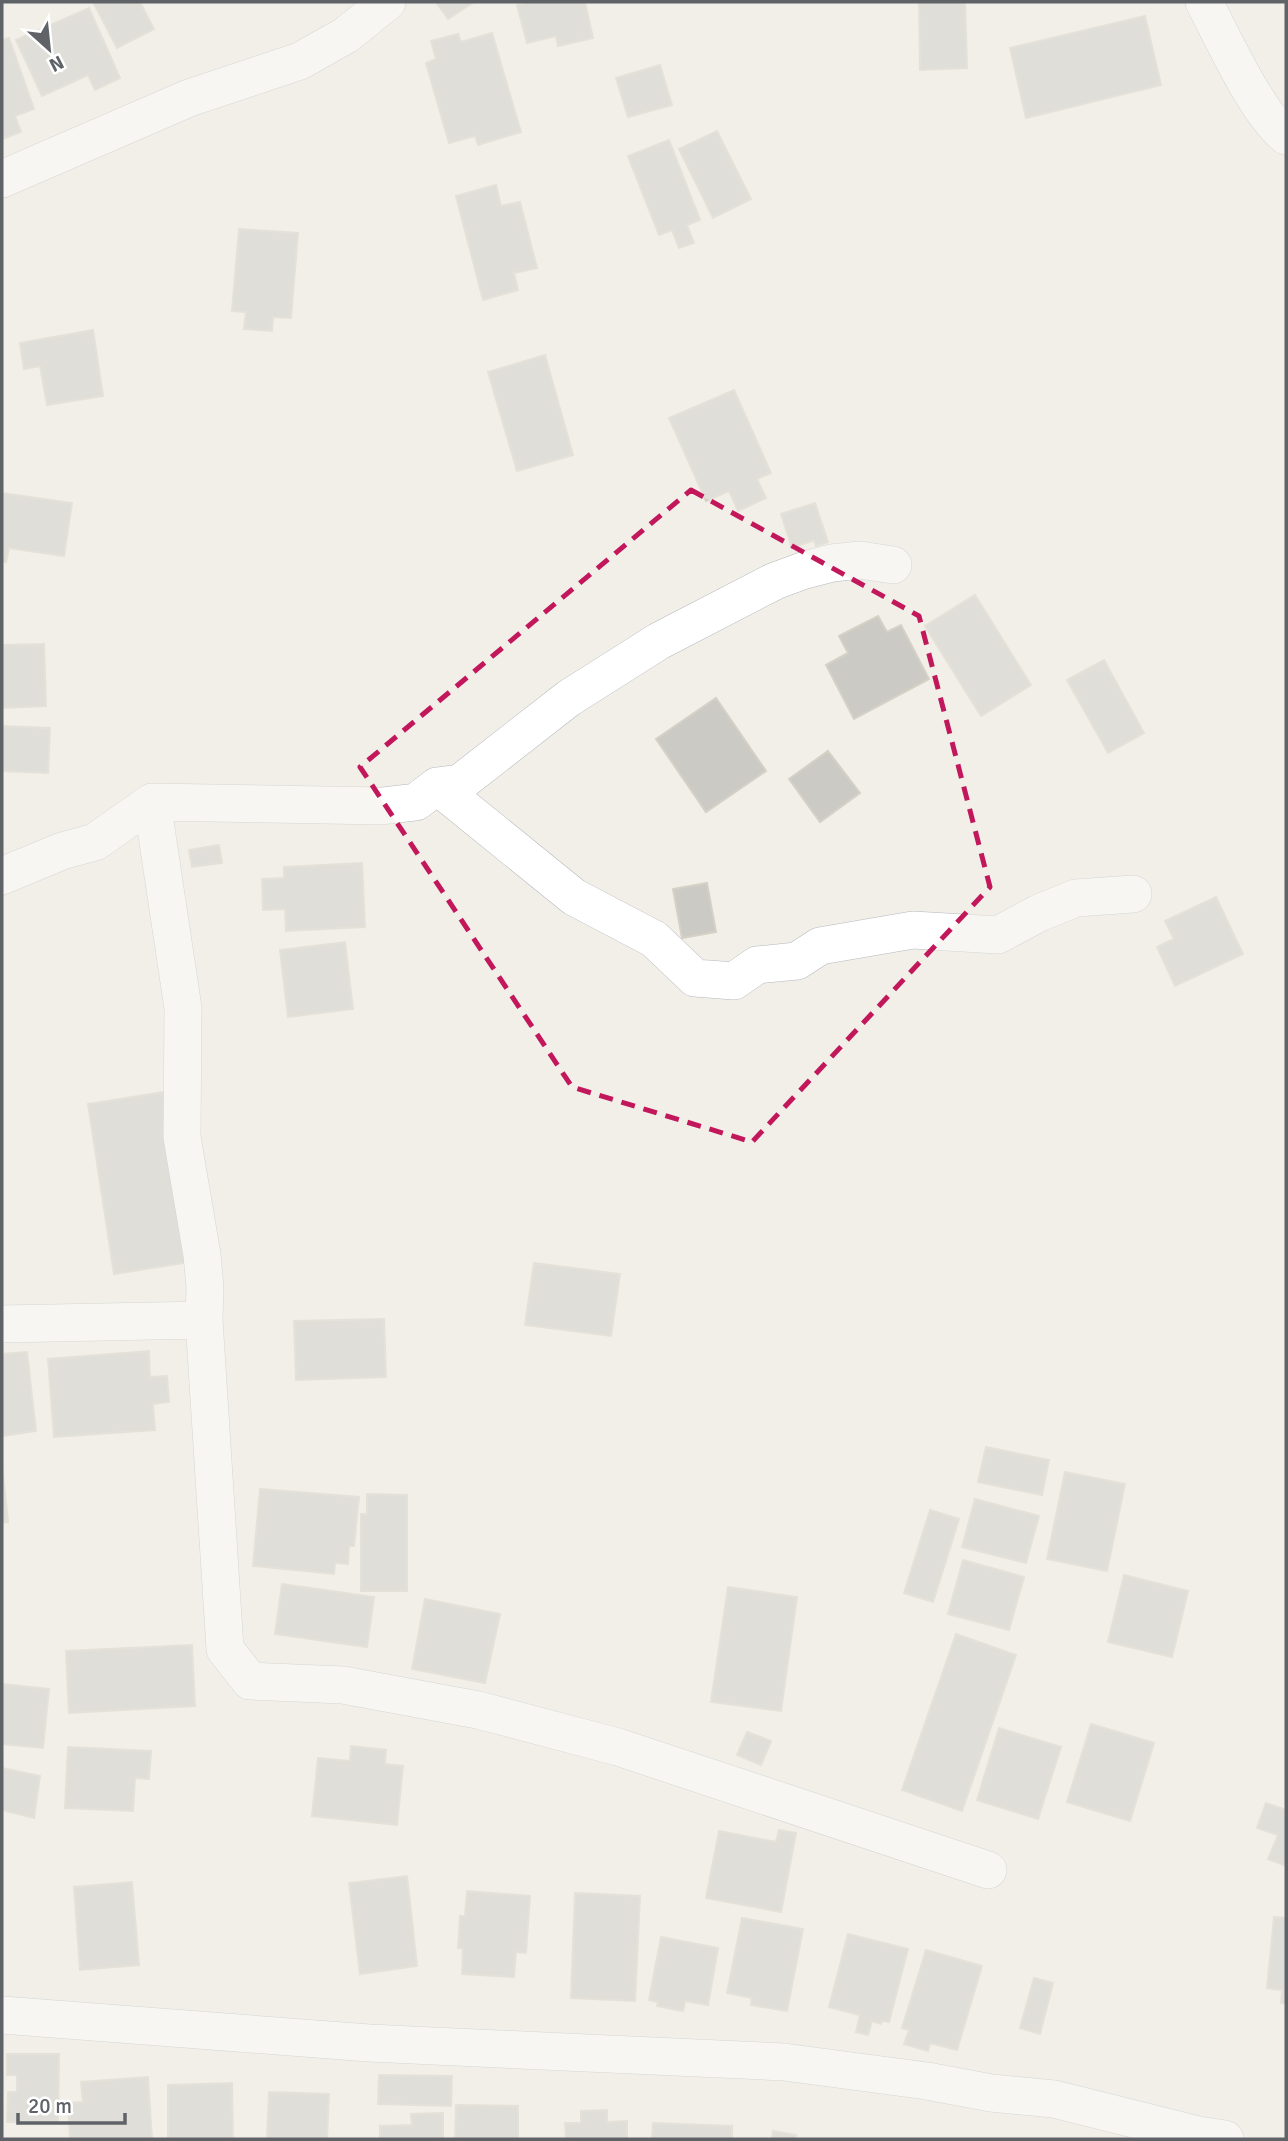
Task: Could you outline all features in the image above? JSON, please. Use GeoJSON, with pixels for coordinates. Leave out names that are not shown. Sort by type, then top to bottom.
{"type":"FeatureCollection","features":[{"type":"Feature","properties":{"kind":"street"},"geometry":{"type":"LineString","coordinates":[[2,179],[189,98],[300,61],[346,35],[387,2]]}},
{"type":"Feature","properties":{"kind":"street"},"geometry":{"type":"LineString","coordinates":[[1204,2],[1257,100],[1275,127],[1286,135]]}},
{"type":"Feature","properties":{"kind":"street"},"geometry":{"type":"LineString","coordinates":[[2,876],[62,851],[95,842],[152,802],[382,806],[416,802],[437,786],[460,783],[569,698],[659,641],[775,582],[832,563],[860,560],[893,565]]}},
{"type":"Feature","properties":{"kind":"street"},"geometry":{"type":"LineString","coordinates":[[437,786],[574,897],[654,939],[695,978],[734,981],[757,965],[797,961],[820,946],[913,930],[998,935],[1039,913],[1076,898],[1133,894]]}},
{"type":"Feature","properties":{"kind":"street"},"geometry":{"type":"LineString","coordinates":[[152,802],[183,1008],[182,1137],[205,1287],[204,1320],[225,1649],[250,1681],[343,1685],[478,1710],[618,1747],[988,1870]]}},
{"type":"Feature","properties":{"kind":"street"},"geometry":{"type":"LineString","coordinates":[[2,1324],[204,1320]]}},
{"type":"Feature","properties":{"kind":"street"},"geometry":{"type":"LineString","coordinates":[[2,2015],[369,2043],[784,2062],[927,2081],[990,2093],[1054,2099],[1198,2135],[1225,2139]]}},
{"type":"Feature","properties":{"kind":"highlighted area"},"geometry":{"type":"Polygon","coordinates":[[[691,490],[919,616],[990,887],[752,1142],[572,1087],[360,767],[691,490]]]}},
{"type":"Feature","properties":{"kind":"building"},"geometry":{"type":"Polygon","coordinates":[[[93,2],[140,2],[154,29],[117,48],[93,2]]]}},
{"type":"Feature","properties":{"kind":"building"},"geometry":{"type":"Polygon","coordinates":[[[436,2],[474,2],[448,19],[436,2]]]}},
{"type":"Feature","properties":{"kind":"building"},"geometry":{"type":"Polygon","coordinates":[[[523,2],[585,2],[593,38],[558,46],[556,36],[527,43],[517,5],[523,2]]]}},
{"type":"Feature","properties":{"kind":"building"},"geometry":{"type":"Polygon","coordinates":[[[919,2],[965,2],[967,68],[920,70],[919,2]]]}},
{"type":"Feature","properties":{"kind":"building"},"geometry":{"type":"Polygon","coordinates":[[[89,8],[120,78],[95,90],[88,75],[42,96],[16,40],[89,8]]]}},
{"type":"Feature","properties":{"kind":"building"},"geometry":{"type":"Polygon","coordinates":[[[1145,16],[1161,85],[1026,118],[1010,48],[1145,16]]]}},
{"type":"Feature","properties":{"kind":"building"},"geometry":{"type":"Polygon","coordinates":[[[492,33],[521,132],[478,145],[475,136],[449,143],[426,63],[436,59],[431,41],[458,34],[461,42],[492,33]]]}},
{"type":"Feature","properties":{"kind":"building"},"geometry":{"type":"Polygon","coordinates":[[[9,38],[34,109],[15,116],[21,132],[2,139],[2,40],[9,38]]]}},
{"type":"Feature","properties":{"kind":"building"},"geometry":{"type":"Polygon","coordinates":[[[660,65],[672,105],[628,117],[616,78],[660,65]]]}},
{"type":"Feature","properties":{"kind":"building"},"geometry":{"type":"Polygon","coordinates":[[[717,131],[751,199],[713,218],[679,149],[717,131]]]}},
{"type":"Feature","properties":{"kind":"building"},"geometry":{"type":"Polygon","coordinates":[[[669,140],[700,220],[687,225],[694,243],[679,248],[672,230],[659,235],[628,156],[669,140]]]}},
{"type":"Feature","properties":{"kind":"building"},"geometry":{"type":"Polygon","coordinates":[[[496,185],[501,206],[520,202],[537,268],[514,273],[518,290],[483,300],[456,196],[496,185]]]}},
{"type":"Feature","properties":{"kind":"building"},"geometry":{"type":"Polygon","coordinates":[[[239,229],[298,233],[291,318],[273,317],[272,331],[244,329],[246,312],[232,311],[239,229]]]}},
{"type":"Feature","properties":{"kind":"building"},"geometry":{"type":"Polygon","coordinates":[[[93,330],[103,396],[47,405],[40,366],[24,369],[20,343],[93,330]]]}},
{"type":"Feature","properties":{"kind":"building"},"geometry":{"type":"Polygon","coordinates":[[[545,355],[573,455],[517,471],[488,372],[545,355]]]}},
{"type":"Feature","properties":{"kind":"building"},"geometry":{"type":"Polygon","coordinates":[[[734,390],[771,473],[757,479],[766,498],[738,511],[729,491],[706,501],[669,418],[734,390]]]}},
{"type":"Feature","properties":{"kind":"building"},"geometry":{"type":"Polygon","coordinates":[[[2,493],[72,503],[64,556],[9,548],[6,562],[2,562],[2,493]]]}},
{"type":"Feature","properties":{"kind":"building"},"geometry":{"type":"Polygon","coordinates":[[[815,503],[828,542],[816,546],[814,540],[792,548],[781,514],[815,503]]]}},
{"type":"Feature","properties":{"kind":"building"},"geometry":{"type":"Polygon","coordinates":[[[975,595],[1031,685],[981,716],[925,626],[975,595]]]}},
{"type":"Feature","properties":{"kind":"building"},"geometry":{"type":"Polygon","coordinates":[[[878,616],[887,632],[901,625],[929,679],[854,719],[826,665],[848,653],[839,636],[878,616]]]}},
{"type":"Feature","properties":{"kind":"building"},"geometry":{"type":"Polygon","coordinates":[[[44,644],[46,706],[2,708],[2,645],[44,644]]]}},
{"type":"Feature","properties":{"kind":"building"},"geometry":{"type":"Polygon","coordinates":[[[1104,660],[1144,733],[1108,753],[1067,680],[1104,660]]]}},
{"type":"Feature","properties":{"kind":"building"},"geometry":{"type":"Polygon","coordinates":[[[716,698],[766,771],[706,812],[656,739],[716,698]]]}},
{"type":"Feature","properties":{"kind":"building"},"geometry":{"type":"Polygon","coordinates":[[[2,726],[50,728],[48,773],[2,771],[2,726]]]}},
{"type":"Feature","properties":{"kind":"building"},"geometry":{"type":"Polygon","coordinates":[[[828,751],[860,793],[820,822],[789,779],[828,751]]]}},
{"type":"Feature","properties":{"kind":"building"},"geometry":{"type":"Polygon","coordinates":[[[219,845],[222,863],[192,867],[189,850],[219,845]]]}},
{"type":"Feature","properties":{"kind":"building"},"geometry":{"type":"Polygon","coordinates":[[[362,863],[365,927],[286,931],[285,909],[263,910],[262,879],[284,878],[284,867],[362,863]]]}},
{"type":"Feature","properties":{"kind":"building"},"geometry":{"type":"Polygon","coordinates":[[[707,883],[716,932],[682,938],[673,889],[707,883]]]}},
{"type":"Feature","properties":{"kind":"building"},"geometry":{"type":"Polygon","coordinates":[[[1216,897],[1243,954],[1175,986],[1157,947],[1174,939],[1165,921],[1216,897]]]}},
{"type":"Feature","properties":{"kind":"building"},"geometry":{"type":"Polygon","coordinates":[[[345,942],[353,1009],[288,1017],[280,950],[345,942]]]}},
{"type":"Feature","properties":{"kind":"building"},"geometry":{"type":"Polygon","coordinates":[[[164,1092],[190,1262],[114,1274],[88,1104],[164,1092]]]}},
{"type":"Feature","properties":{"kind":"building"},"geometry":{"type":"Polygon","coordinates":[[[534,1263],[620,1274],[611,1336],[525,1325],[534,1263]]]}},
{"type":"Feature","properties":{"kind":"building"},"geometry":{"type":"Polygon","coordinates":[[[384,1319],[386,1377],[296,1380],[294,1321],[384,1319]]]}},
{"type":"Feature","properties":{"kind":"building"},"geometry":{"type":"Polygon","coordinates":[[[149,1351],[150,1377],[167,1376],[169,1402],[153,1404],[155,1430],[54,1437],[48,1359],[149,1351]]]}},
{"type":"Feature","properties":{"kind":"building"},"geometry":{"type":"Polygon","coordinates":[[[27,1352],[36,1431],[2,1436],[2,1354],[27,1352]]]}},
{"type":"Feature","properties":{"kind":"building"},"geometry":{"type":"Polygon","coordinates":[[[986,1447],[1049,1460],[1042,1495],[978,1482],[986,1447]]]}},
{"type":"Feature","properties":{"kind":"building"},"geometry":{"type":"Polygon","coordinates":[[[2,1466],[8,1522],[2,1523],[2,1466]]]}},
{"type":"Feature","properties":{"kind":"building"},"geometry":{"type":"Polygon","coordinates":[[[1065,1472],[1125,1484],[1107,1571],[1047,1559],[1065,1472]]]}},
{"type":"Feature","properties":{"kind":"building"},"geometry":{"type":"Polygon","coordinates":[[[260,1489],[359,1497],[354,1546],[349,1546],[348,1564],[335,1563],[334,1574],[253,1566],[260,1489]]]}},
{"type":"Feature","properties":{"kind":"building"},"geometry":{"type":"Polygon","coordinates":[[[367,1494],[407,1495],[407,1591],[361,1591],[361,1514],[367,1514],[367,1494]]]}},
{"type":"Feature","properties":{"kind":"building"},"geometry":{"type":"Polygon","coordinates":[[[975,1499],[1039,1516],[1026,1563],[962,1547],[975,1499]]]}},
{"type":"Feature","properties":{"kind":"building"},"geometry":{"type":"Polygon","coordinates":[[[930,1510],[959,1519],[933,1602],[904,1593],[930,1510]]]}},
{"type":"Feature","properties":{"kind":"building"},"geometry":{"type":"Polygon","coordinates":[[[963,1560],[1024,1577],[1009,1630],[948,1614],[963,1560]]]}},
{"type":"Feature","properties":{"kind":"building"},"geometry":{"type":"Polygon","coordinates":[[[1124,1575],[1188,1591],[1172,1657],[1108,1642],[1124,1575]]]}},
{"type":"Feature","properties":{"kind":"building"},"geometry":{"type":"Polygon","coordinates":[[[282,1584],[374,1597],[367,1647],[275,1634],[282,1584]]]}},
{"type":"Feature","properties":{"kind":"building"},"geometry":{"type":"Polygon","coordinates":[[[728,1587],[797,1597],[781,1711],[711,1702],[728,1587]]]}},
{"type":"Feature","properties":{"kind":"building"},"geometry":{"type":"Polygon","coordinates":[[[425,1599],[500,1614],[485,1683],[412,1669],[425,1599]]]}},
{"type":"Feature","properties":{"kind":"building"},"geometry":{"type":"Polygon","coordinates":[[[956,1634],[1016,1655],[962,1811],[902,1790],[956,1634]]]}},
{"type":"Feature","properties":{"kind":"building"},"geometry":{"type":"Polygon","coordinates":[[[192,1645],[195,1706],[69,1713],[66,1651],[192,1645]]]}},
{"type":"Feature","properties":{"kind":"building"},"geometry":{"type":"Polygon","coordinates":[[[2,1684],[49,1689],[43,1748],[2,1744],[2,1684]]]}},
{"type":"Feature","properties":{"kind":"building"},"geometry":{"type":"Polygon","coordinates":[[[1091,1724],[1154,1743],[1130,1821],[1067,1802],[1091,1724]]]}},
{"type":"Feature","properties":{"kind":"building"},"geometry":{"type":"Polygon","coordinates":[[[999,1728],[1061,1747],[1038,1819],[977,1800],[999,1728]]]}},
{"type":"Feature","properties":{"kind":"building"},"geometry":{"type":"Polygon","coordinates":[[[747,1732],[771,1741],[761,1765],[737,1755],[747,1732]]]}},
{"type":"Feature","properties":{"kind":"building"},"geometry":{"type":"Polygon","coordinates":[[[351,1746],[386,1750],[385,1764],[403,1766],[397,1825],[312,1816],[318,1758],[350,1761],[351,1746]]]}},
{"type":"Feature","properties":{"kind":"building"},"geometry":{"type":"Polygon","coordinates":[[[68,1747],[151,1751],[149,1779],[135,1778],[133,1811],[65,1808],[68,1747]]]}},
{"type":"Feature","properties":{"kind":"building"},"geometry":{"type":"Polygon","coordinates":[[[2,1768],[40,1776],[34,1818],[2,1810],[2,1768]]]}},
{"type":"Feature","properties":{"kind":"building"},"geometry":{"type":"Polygon","coordinates":[[[1266,1803],[1286,1810],[1286,1866],[1268,1859],[1278,1835],[1257,1828],[1266,1803]]]}},
{"type":"Feature","properties":{"kind":"building"},"geometry":{"type":"Polygon","coordinates":[[[779,1830],[796,1833],[781,1912],[706,1898],[719,1831],[776,1842],[779,1830]]]}},
{"type":"Feature","properties":{"kind":"building"},"geometry":{"type":"Polygon","coordinates":[[[407,1876],[417,1966],[360,1974],[349,1883],[407,1876]]]}},
{"type":"Feature","properties":{"kind":"building"},"geometry":{"type":"Polygon","coordinates":[[[132,1882],[139,1965],[80,1970],[74,1887],[132,1882]]]}},
{"type":"Feature","properties":{"kind":"building"},"geometry":{"type":"Polygon","coordinates":[[[467,1891],[530,1896],[526,1953],[516,1952],[514,1977],[462,1974],[463,1948],[458,1948],[460,1916],[465,1916],[467,1891]]]}},
{"type":"Feature","properties":{"kind":"building"},"geometry":{"type":"Polygon","coordinates":[[[575,1893],[640,1896],[635,2001],[571,1998],[575,1893]]]}},
{"type":"Feature","properties":{"kind":"building"},"geometry":{"type":"Polygon","coordinates":[[[1274,1917],[1286,1918],[1286,2004],[1281,2003],[1282,1990],[1267,1988],[1274,1917]]]}},
{"type":"Feature","properties":{"kind":"building"},"geometry":{"type":"Polygon","coordinates":[[[742,1918],[803,1929],[787,2011],[751,2005],[752,1998],[727,1993],[742,1918]]]}},
{"type":"Feature","properties":{"kind":"building"},"geometry":{"type":"Polygon","coordinates":[[[848,1934],[908,1949],[889,2022],[882,2021],[881,2024],[872,2021],[868,2035],[856,2032],[860,2015],[829,2007],[848,1934]]]}},
{"type":"Feature","properties":{"kind":"building"},"geometry":{"type":"Polygon","coordinates":[[[661,1937],[718,1948],[708,2005],[685,2001],[683,2011],[657,2006],[658,2002],[649,2000],[661,1937]]]}},
{"type":"Feature","properties":{"kind":"building"},"geometry":{"type":"Polygon","coordinates":[[[926,1950],[982,1966],[957,2050],[930,2043],[928,2051],[904,2044],[909,2030],[902,2028],[926,1950]]]}},
{"type":"Feature","properties":{"kind":"building"},"geometry":{"type":"Polygon","coordinates":[[[1034,1978],[1053,1983],[1040,2034],[1020,2028],[1034,1978]]]}},
{"type":"Feature","properties":{"kind":"building"},"geometry":{"type":"Polygon","coordinates":[[[7,2054],[59,2054],[58,2122],[7,2122],[8,2092],[17,2092],[17,2075],[7,2075],[7,2054]]]}},
{"type":"Feature","properties":{"kind":"building"},"geometry":{"type":"Polygon","coordinates":[[[379,2075],[452,2076],[451,2106],[378,2104],[379,2075]]]}},
{"type":"Feature","properties":{"kind":"building"},"geometry":{"type":"Polygon","coordinates":[[[148,2077],[152,2139],[70,2139],[68,2103],[83,2102],[81,2082],[148,2077]]]}},
{"type":"Feature","properties":{"kind":"building"},"geometry":{"type":"Polygon","coordinates":[[[232,2083],[233,2139],[168,2139],[168,2085],[232,2083]]]}},
{"type":"Feature","properties":{"kind":"building"},"geometry":{"type":"Polygon","coordinates":[[[269,2092],[329,2094],[327,2139],[267,2139],[269,2092]]]}},
{"type":"Feature","properties":{"kind":"building"},"geometry":{"type":"Polygon","coordinates":[[[456,2105],[518,2106],[518,2139],[455,2139],[456,2105]]]}},
{"type":"Feature","properties":{"kind":"building"},"geometry":{"type":"Polygon","coordinates":[[[607,2110],[607,2122],[627,2121],[627,2139],[566,2139],[565,2123],[581,2123],[581,2111],[607,2110]]]}},
{"type":"Feature","properties":{"kind":"building"},"geometry":{"type":"Polygon","coordinates":[[[443,2113],[443,2139],[380,2139],[380,2126],[412,2125],[411,2114],[443,2113]]]}},
{"type":"Feature","properties":{"kind":"building"},"geometry":{"type":"Polygon","coordinates":[[[653,2123],[732,2126],[732,2139],[652,2139],[653,2123]]]}},
{"type":"Feature","properties":{"kind":"building"},"geometry":{"type":"Polygon","coordinates":[[[773,2131],[796,2135],[795,2139],[772,2139],[773,2131]]]}}]}
